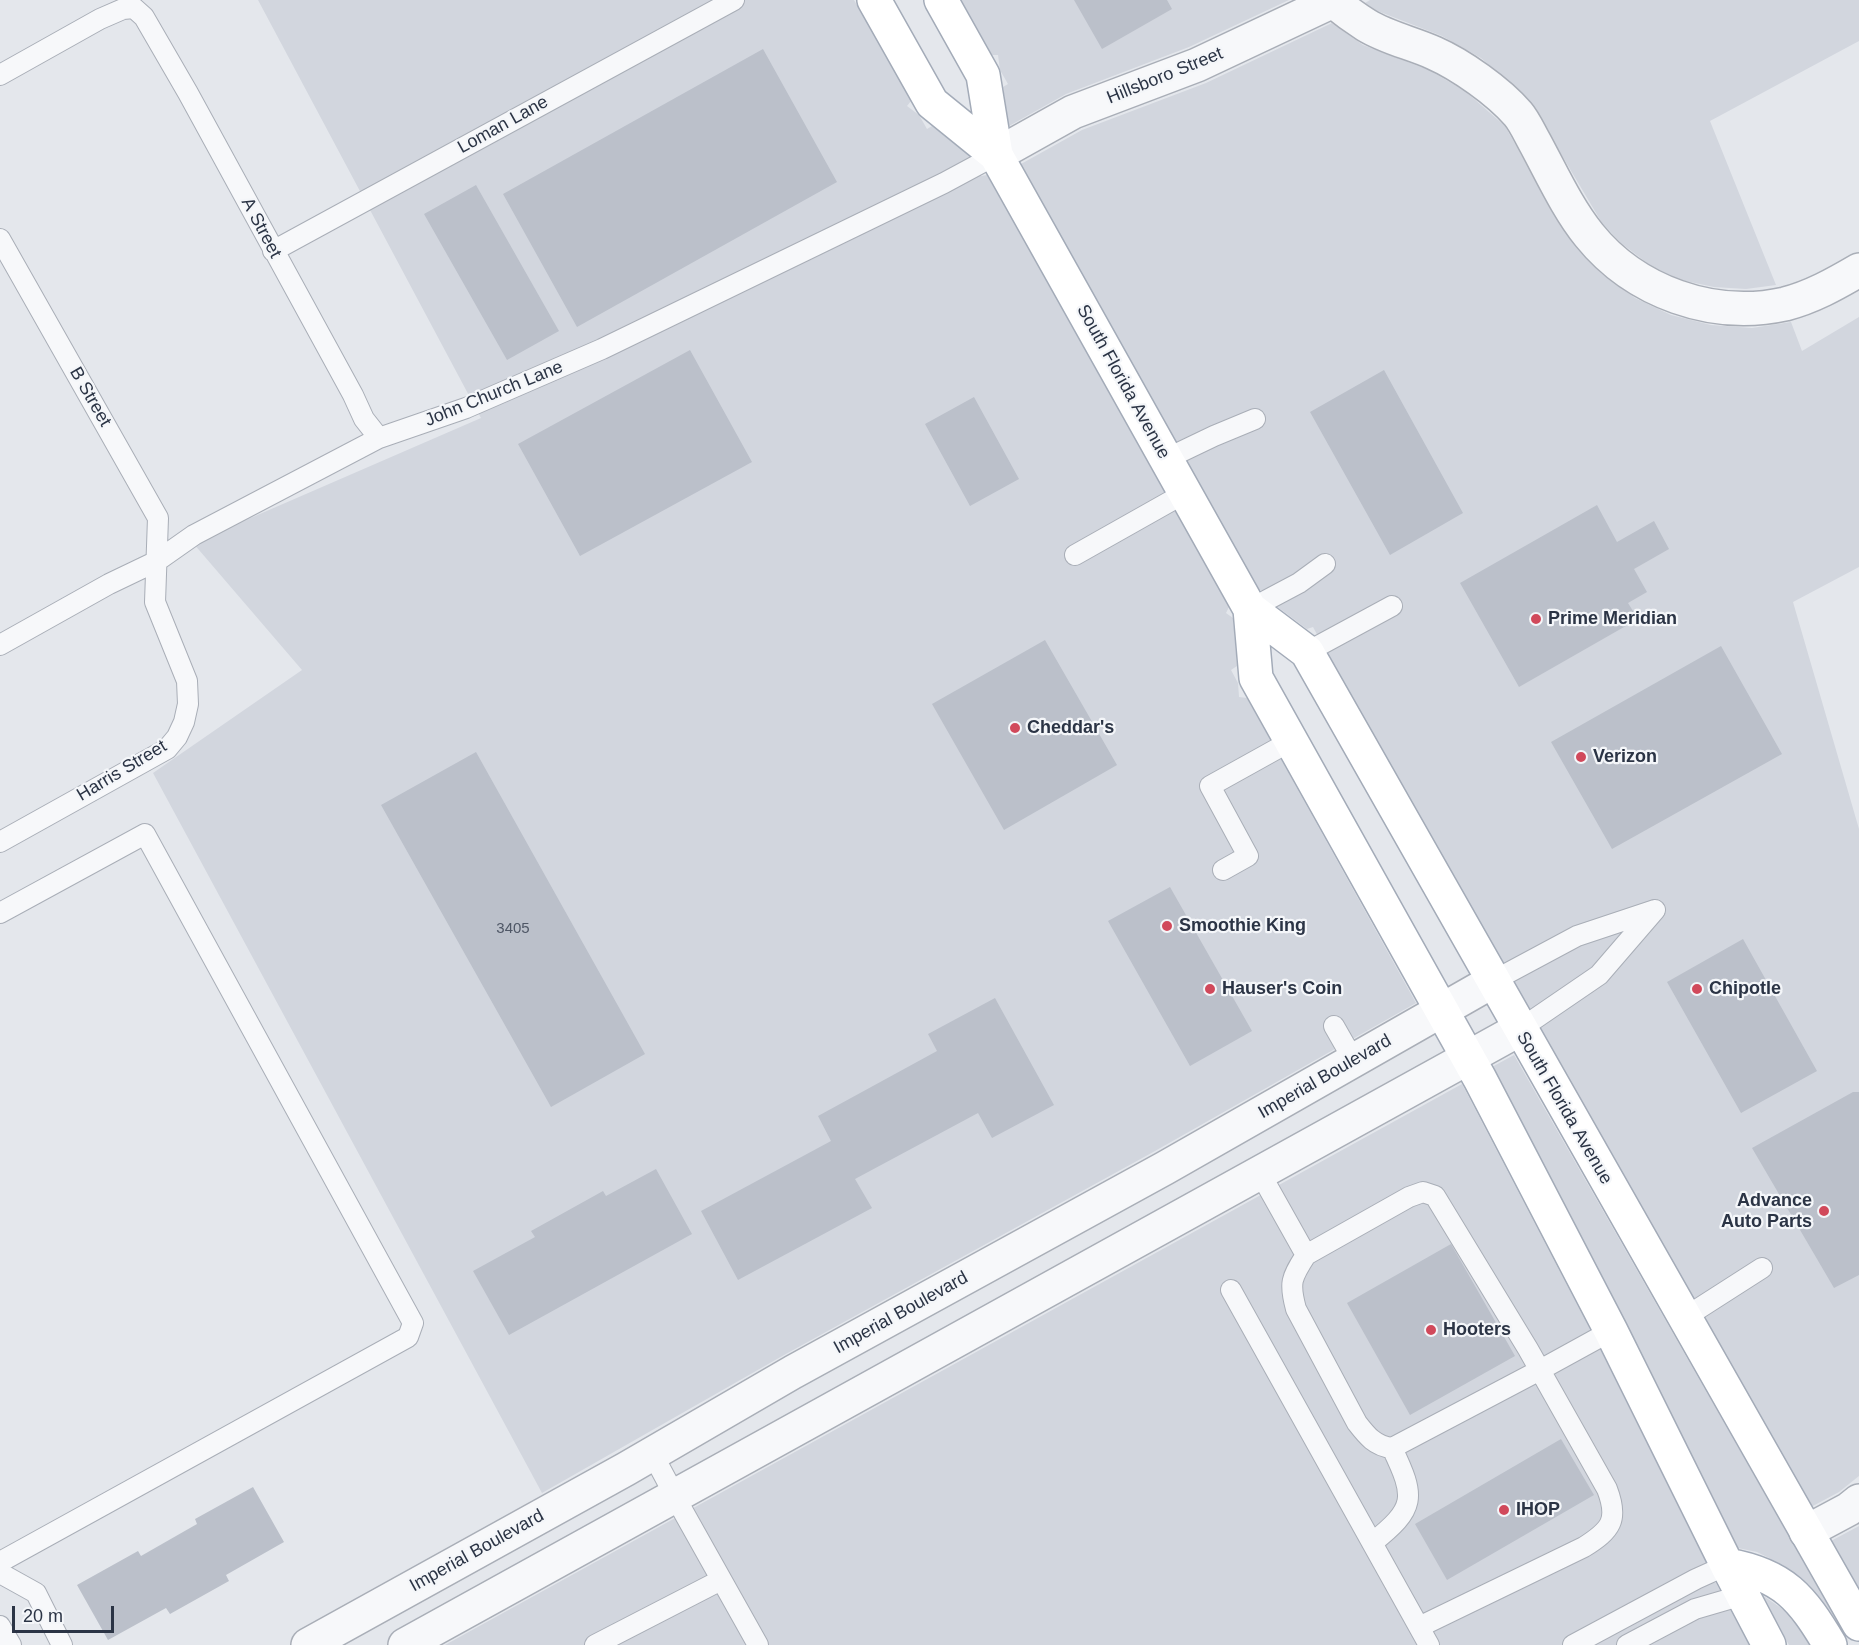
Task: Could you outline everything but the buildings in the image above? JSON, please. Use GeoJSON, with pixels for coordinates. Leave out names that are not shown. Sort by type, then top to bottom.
{"type":"FeatureCollection","features":[{"type":"Feature","properties":{"kind":"main road","name":"South Florida Avenue"},"geometry":{"type":"LineString","coordinates":[[874,0],[932,104],[996,155]]}},
{"type":"Feature","properties":{"kind":"main road","name":"South Florida Avenue"},"geometry":{"type":"LineString","coordinates":[[940,0],[983,75],[996,155],[1250,609],[1307,652],[1859,1624]]}},
{"type":"Feature","properties":{"kind":"main road","name":"South Florida Avenue"},"geometry":{"type":"LineString","coordinates":[[1250,609],[1256,678],[1468,1058],[1611,1331],[1769,1645]]}},
{"type":"Feature","properties":{"kind":"main road"},"geometry":{"type":"LineString","coordinates":[[1727,1565],[1751,1569],[1777,1582],[1798,1598],[1830,1645]]}},
{"type":"Feature","properties":{"kind":"street","name":"Hillsboro Street"},"geometry":{"type":"LineString","coordinates":[[996,155],[1073,112],[1197,65],[1334,0]]}},
{"type":"Feature","properties":{"kind":"street"},"geometry":{"type":"LineString","coordinates":[[1334,0],[1368,27],[1435,53],[1474,75],[1519,114],[1577,218],[1589,235],[1611,258],[1644,282],[1677,298],[1713,306],[1748,309],[1785,304],[1827,289],[1859,270]]}},
{"type":"Feature","properties":{"kind":"street","name":"Imperial Boulevard"},"geometry":{"type":"LineString","coordinates":[[309,1645],[793,1372],[1165,1168],[1493,981]]}},
{"type":"Feature","properties":{"kind":"street"},"geometry":{"type":"LineString","coordinates":[[405,1645],[1520,1029]]}},
{"type":"Feature","properties":{"kind":"street"},"geometry":{"type":"LineString","coordinates":[[1806,1532],[1849,1509],[1859,1501]]}},
{"type":"Feature","properties":{"kind":"lane","name":"Loman Lane"},"geometry":{"type":"LineString","coordinates":[[273,250],[734,0]]}},
{"type":"Feature","properties":{"kind":"lane","name":"A Street"},"geometry":{"type":"LineString","coordinates":[[0,75],[100,19],[123,9],[134,8],[144,17],[188,93],[364,419],[379,438]]}},
{"type":"Feature","properties":{"kind":"lane","name":"John Church Lane"},"geometry":{"type":"LineString","coordinates":[[0,645],[108,584],[157,561],[194,535],[379,438],[466,408],[602,349],[944,183],[996,155]]}},
{"type":"Feature","properties":{"kind":"lane","name":"B Street"},"geometry":{"type":"LineString","coordinates":[[0,239],[158,518],[157,561]]}},
{"type":"Feature","properties":{"kind":"lane"},"geometry":{"type":"LineString","coordinates":[[1166,459],[1255,419]]}},
{"type":"Feature","properties":{"kind":"lane"},"geometry":{"type":"LineString","coordinates":[[1075,555],[1185,493]]}},
{"type":"Feature","properties":{"kind":"lane","name":"Harris Street"},"geometry":{"type":"LineString","coordinates":[[0,842],[167,748],[177,737],[189,704],[187,681],[155,602],[157,561]]}},
{"type":"Feature","properties":{"kind":"lane"},"geometry":{"type":"LineString","coordinates":[[1250,609],[1299,583],[1325,564]]}},
{"type":"Feature","properties":{"kind":"lane"},"geometry":{"type":"LineString","coordinates":[[1307,652],[1392,606]]}},
{"type":"Feature","properties":{"kind":"lane"},"geometry":{"type":"LineString","coordinates":[[1223,870],[1248,856],[1210,786],[1291,741]]}},
{"type":"Feature","properties":{"kind":"lane"},"geometry":{"type":"LineString","coordinates":[[0,913],[145,834],[413,1323],[408,1337],[0,1562]]}},
{"type":"Feature","properties":{"kind":"lane"},"geometry":{"type":"LineString","coordinates":[[1493,981],[1577,936],[1655,910],[1599,975],[1520,1029]]}},
{"type":"Feature","properties":{"kind":"lane"},"geometry":{"type":"LineString","coordinates":[[1334,1026],[1354,1061]]}},
{"type":"Feature","properties":{"kind":"lane"},"geometry":{"type":"LineString","coordinates":[[1260,1173],[1306,1255]]}},
{"type":"Feature","properties":{"kind":"lane"},"geometry":{"type":"LineString","coordinates":[[1419,1627],[1601,1536],[1611,1522],[1614,1506],[1607,1489],[1540,1370],[1435,1196],[1423,1192],[1409,1197],[1306,1255],[1295,1272],[1290,1289],[1296,1309],[1357,1423],[1370,1440],[1385,1447],[1392,1448],[1540,1370],[1611,1331]]}},
{"type":"Feature","properties":{"kind":"lane"},"geometry":{"type":"LineString","coordinates":[[1684,1318],[1762,1268]]}},
{"type":"Feature","properties":{"kind":"lane"},"geometry":{"type":"LineString","coordinates":[[1231,1290],[1429,1645]]}},
{"type":"Feature","properties":{"kind":"lane"},"geometry":{"type":"LineString","coordinates":[[1372,1543],[1405,1512],[1408,1493],[1406,1477],[1392,1448]]}},
{"type":"Feature","properties":{"kind":"lane"},"geometry":{"type":"LineString","coordinates":[[652,1453],[758,1645]]}},
{"type":"Feature","properties":{"kind":"lane"},"geometry":{"type":"LineString","coordinates":[[1574,1645],[1696,1579],[1727,1565]]}},
{"type":"Feature","properties":{"kind":"lane"},"geometry":{"type":"LineString","coordinates":[[0,1573],[36,1593],[62,1645]]}},
{"type":"Feature","properties":{"kind":"lane"},"geometry":{"type":"LineString","coordinates":[[595,1645],[721,1580]]}},
{"type":"Feature","properties":{"kind":"lane"},"geometry":{"type":"LineString","coordinates":[[1627,1645],[1695,1609],[1743,1595]]}},
{"type":"Feature","properties":{"kind":"lane"},"geometry":{"type":"LineString","coordinates":[[0,1626],[11,1645]]}},
{"type":"Feature","properties":{"kind":"shaded area"},"geometry":{"type":"Polygon","coordinates":[[[258,0],[854,0],[911,101],[907,106],[919,115],[927,129],[932,126],[980,164],[981,176],[987,175],[1229,607],[1226,613],[1233,618],[1237,666],[1231,670],[1238,683],[1239,697],[1247,698],[1416,1003],[1155,1151],[784,1355],[542,1493],[153,773],[302,670],[193,543],[481,418],[258,0]]]}},
{"type":"Feature","properties":{"kind":"shaded area"},"geometry":{"type":"Polygon","coordinates":[[[961,0],[1289,0],[1189,47],[1066,94],[1009,126],[1003,87],[1008,84],[1000,70],[998,55],[992,55],[961,0]]]}},
{"type":"Feature","properties":{"kind":"shaded area"},"geometry":{"type":"Polygon","coordinates":[[[1370,0],[1859,0],[1859,41],[1710,121],[1776,285],[1746,289],[1714,287],[1681,280],[1651,266],[1621,243],[1602,223],[1529,100],[1481,58],[1442,36],[1375,10],[1365,3],[1370,0]]]}},
{"type":"Feature","properties":{"kind":"shaded area"},"geometry":{"type":"Polygon","coordinates":[[[1332,23],[1363,45],[1429,70],[1465,91],[1505,126],[1562,227],[1575,245],[1601,273],[1635,298],[1671,315],[1711,325],[1752,328],[1791,322],[1802,351],[1859,317],[1859,567],[1793,602],[1859,829],[1859,1476],[1839,1492],[1811,1507],[1328,654],[1332,648],[1320,640],[1313,627],[1307,629],[1267,599],[1266,590],[1259,590],[1021,164],[1082,130],[1206,83],[1332,23]]]}},
{"type":"Feature","properties":{"kind":"shaded area"},"geometry":{"type":"Polygon","coordinates":[[[1514,1055],[1851,1645],[1829,1610],[1808,1584],[1783,1565],[1757,1552],[1738,1548],[1626,1323],[1492,1067],[1514,1055]]]}},
{"type":"Feature","properties":{"kind":"shaded area"},"geometry":{"type":"Polygon","coordinates":[[[1462,1084],[1595,1339],[1709,1568],[1708,1581],[1716,1583],[1749,1645],[445,1645],[1462,1084]]]}},
{"type":"Feature","properties":{"kind":"shaded area"},"geometry":{"type":"Polygon","coordinates":[[[1859,1526],[1859,1590],[1831,1541],[1859,1526]]]}},
{"type":"Feature","properties":{"kind":"shaded area"},"geometry":{"type":"Polygon","coordinates":[[[1762,1595],[1787,1612],[1810,1645],[1789,1645],[1762,1595]]]}},
{"type":"Feature","properties":{"kind":"place","name":"Prime Meridian"},"geometry":{"type":"Point","coordinates":[1536,619]}},
{"type":"Feature","properties":{"kind":"place","name":"Cheddar's"},"geometry":{"type":"Point","coordinates":[1015,728]}},
{"type":"Feature","properties":{"kind":"place","name":"Verizon"},"geometry":{"type":"Point","coordinates":[1581,757]}},
{"type":"Feature","properties":{"kind":"place","name":"Smoothie King"},"geometry":{"type":"Point","coordinates":[1167,926]}},
{"type":"Feature","properties":{"kind":"place","name":"Hauser's Coin"},"geometry":{"type":"Point","coordinates":[1210,989]}},
{"type":"Feature","properties":{"kind":"place","name":"Chipotle"},"geometry":{"type":"Point","coordinates":[1697,989]}},
{"type":"Feature","properties":{"kind":"place","name":"Advance Auto Parts"},"geometry":{"type":"Point","coordinates":[1824,1211]}},
{"type":"Feature","properties":{"kind":"place","name":"Hooters"},"geometry":{"type":"Point","coordinates":[1431,1330]}},
{"type":"Feature","properties":{"kind":"place","name":"IHOP"},"geometry":{"type":"Point","coordinates":[1504,1510]}}]}
